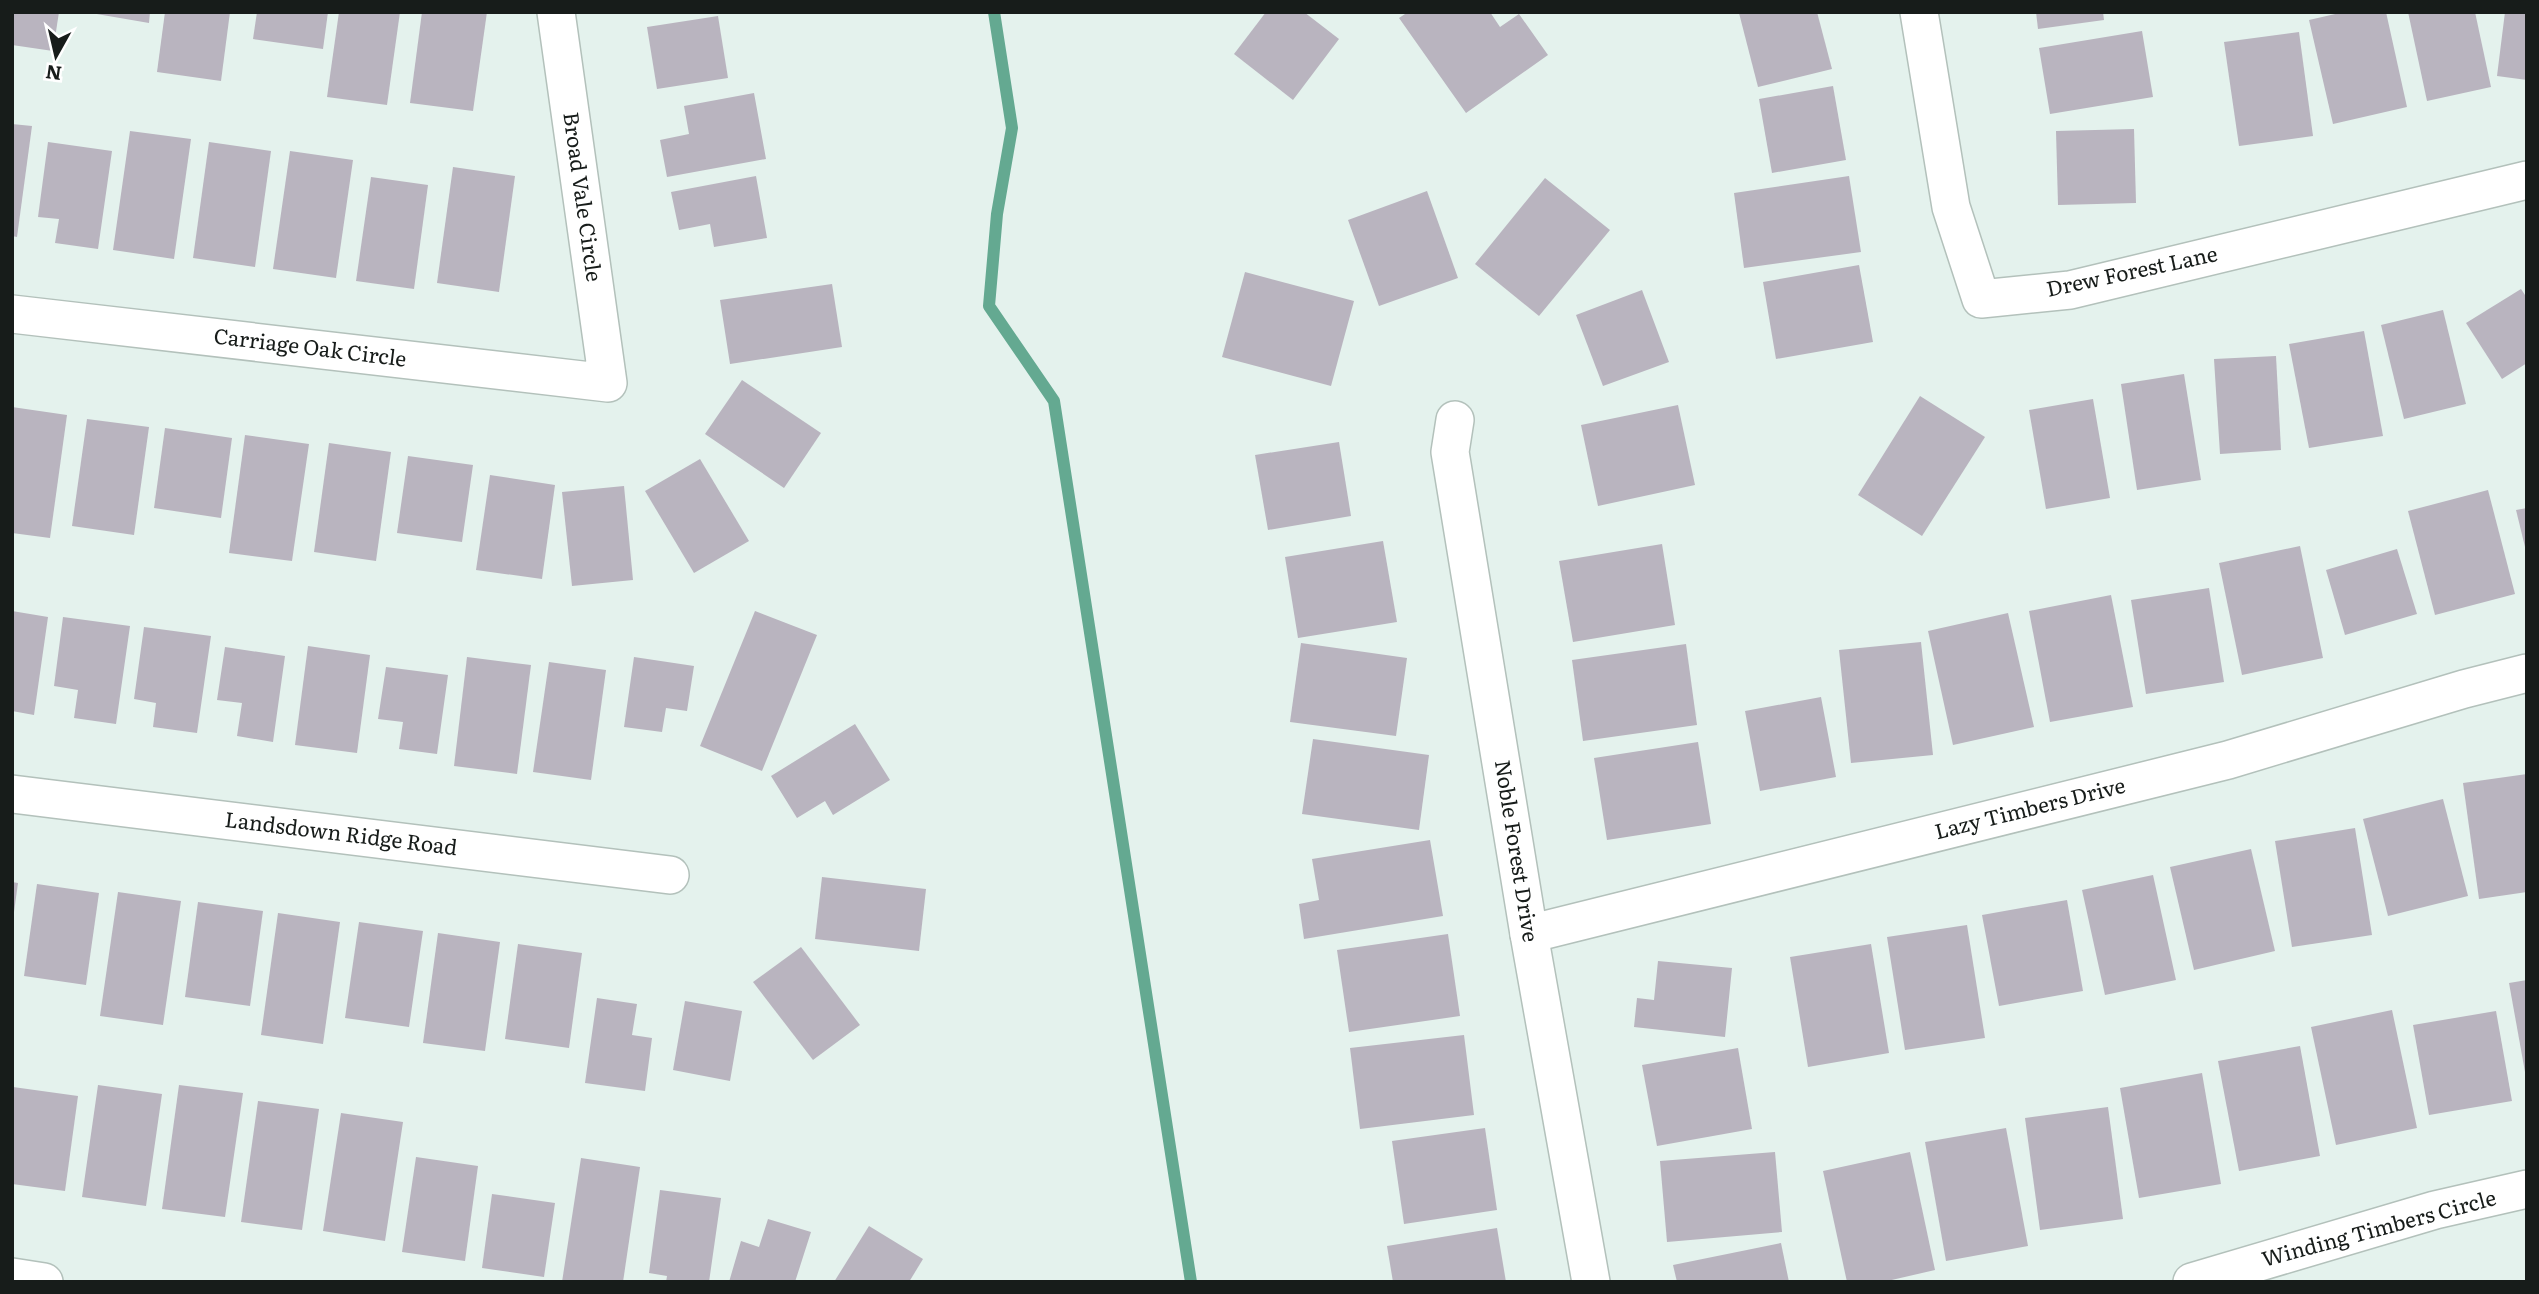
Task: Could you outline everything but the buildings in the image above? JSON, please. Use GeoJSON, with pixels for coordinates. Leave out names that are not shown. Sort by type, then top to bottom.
{"type":"FeatureCollection","features":[{"type":"Feature","properties":{"kind":"street","name":"Broad Vale Circle"},"geometry":{"type":"LineString","coordinates":[[556,12],[608,383]]}},
{"type":"Feature","properties":{"kind":"street","name":"Drew Forest Lane"},"geometry":{"type":"LineString","coordinates":[[1919,12],[1951,207],[1981,299],[2070,290],[2527,180]]}},
{"type":"Feature","properties":{"kind":"street","name":"Carriage Oak Circle"},"geometry":{"type":"LineString","coordinates":[[12,314],[608,383]]}},
{"type":"Feature","properties":{"kind":"street","name":"Noble Forest Drive"},"geometry":{"type":"LineString","coordinates":[[1455,420],[1450,452],[1529,934],[1591,1282]]}},
{"type":"Feature","properties":{"kind":"street","name":"Lazy Timbers Drive"},"geometry":{"type":"LineString","coordinates":[[1529,934],[2228,760],[2464,689],[2527,673]]}},
{"type":"Feature","properties":{"kind":"street","name":"Landsdown Ridge Road"},"geometry":{"type":"LineString","coordinates":[[12,794],[670,875]]}},
{"type":"Feature","properties":{"kind":"street","name":"Winding Timbers Circle"},"geometry":{"type":"LineString","coordinates":[[2192,1282],[2435,1210],[2527,1189]]}},
{"type":"Feature","properties":{"kind":"street"},"geometry":{"type":"LineString","coordinates":[[12,1277],[44,1282]]}},
{"type":"Feature","properties":{"kind":"waterway"},"geometry":{"type":"LineString","coordinates":[[994,12],[1012,128],[997,214],[989,306],[1054,401],[1191,1282]]}}]}
